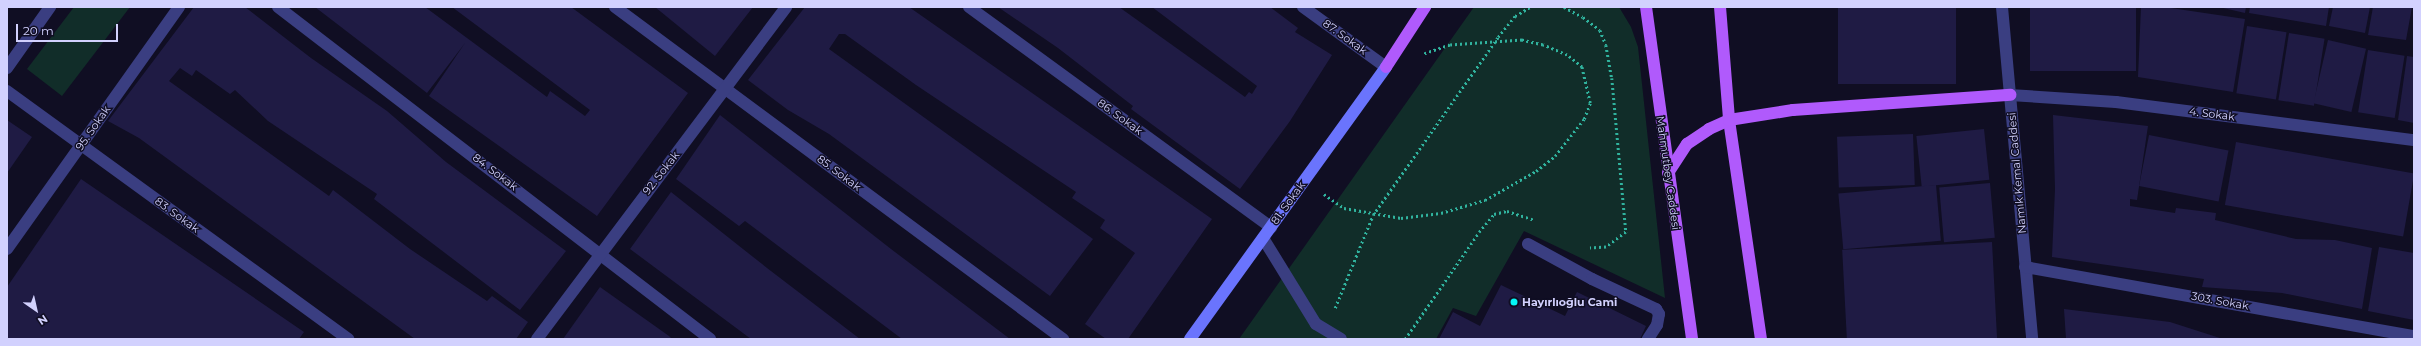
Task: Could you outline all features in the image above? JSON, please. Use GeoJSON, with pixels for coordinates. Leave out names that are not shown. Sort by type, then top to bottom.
{"type":"FeatureCollection","features":[{"type":"Feature","properties":{"kind":"main road"},"geometry":{"type":"LineString","coordinates":[[1386,67],[1425,7]]}},
{"type":"Feature","properties":{"kind":"main road"},"geometry":{"type":"LineString","coordinates":[[1720,7],[1729,120],[1761,339]]}},
{"type":"Feature","properties":{"kind":"main road","name":"Mahmutbey Caddesi"},"geometry":{"type":"LineString","coordinates":[[1644,8],[1692,339]]}},
{"type":"Feature","properties":{"kind":"main road"},"geometry":{"type":"LineString","coordinates":[[1668,173],[1687,144],[1709,129],[1729,120],[1793,110],[2010,95]]}},
{"type":"Feature","properties":{"kind":"street"},"geometry":{"type":"LineString","coordinates":[[7,68],[50,7]]}},
{"type":"Feature","properties":{"kind":"street","name":"95. Sokak"},"geometry":{"type":"LineString","coordinates":[[7,249],[179,7]]}},
{"type":"Feature","properties":{"kind":"street","name":"84. Sokak"},"geometry":{"type":"LineString","coordinates":[[278,7],[600,252],[710,339]]}},
{"type":"Feature","properties":{"kind":"street","name":"85. Sokak"},"geometry":{"type":"LineString","coordinates":[[615,7],[1063,339]]}},
{"type":"Feature","properties":{"kind":"street","name":"92. Sokak"},"geometry":{"type":"LineString","coordinates":[[538,339],[600,252],[726,89],[786,7]]}},
{"type":"Feature","properties":{"kind":"street","name":"86. Sokak"},"geometry":{"type":"LineString","coordinates":[[968,7],[1271,227]]}},
{"type":"Feature","properties":{"kind":"street","name":"87. Sokak"},"geometry":{"type":"LineString","coordinates":[[1303,7],[1386,67]]}},
{"type":"Feature","properties":{"kind":"street","name":"Namık Kemal Caddesi"},"geometry":{"type":"LineString","coordinates":[[2002,7],[2032,339]]}},
{"type":"Feature","properties":{"kind":"street","name":"81. Sokak"},"geometry":{"type":"LineString","coordinates":[[1190,339],[1386,67]]}},
{"type":"Feature","properties":{"kind":"street","name":"83. Sokak"},"geometry":{"type":"LineString","coordinates":[[7,91],[333,335],[348,339]]}},
{"type":"Feature","properties":{"kind":"street","name":"4. Sokak"},"geometry":{"type":"LineString","coordinates":[[2010,95],[2116,102],[2414,140]]}},
{"type":"Feature","properties":{"kind":"street"},"geometry":{"type":"LineString","coordinates":[[1263,238],[1316,324],[1341,339]]}},
{"type":"Feature","properties":{"kind":"street"},"geometry":{"type":"LineString","coordinates":[[1528,244],[1592,279],[1656,309],[1659,314],[1657,325],[1648,339]]}},
{"type":"Feature","properties":{"kind":"street","name":"303. Sokak"},"geometry":{"type":"LineString","coordinates":[[2025,267],[2414,336]]}},
{"type":"Feature","properties":{"kind":"path"},"geometry":{"type":"LineString","coordinates":[[1322,328],[1338,303],[1373,215],[1494,42],[1515,16],[1530,7]]}},
{"type":"Feature","properties":{"kind":"path"},"geometry":{"type":"LineString","coordinates":[[1564,7],[1583,17],[1600,30],[1606,45],[1612,78],[1624,190],[1626,232],[1606,247],[1592,249],[1586,246]]}},
{"type":"Feature","properties":{"kind":"path"},"geometry":{"type":"LineString","coordinates":[[1304,181],[1344,208],[1373,215],[1400,218],[1442,213],[1485,200],[1536,171],[1555,156],[1584,119],[1590,103],[1582,67],[1567,55],[1522,40],[1450,45],[1386,67]]}},
{"type":"Feature","properties":{"kind":"path"},"geometry":{"type":"LineString","coordinates":[[1405,339],[1479,232],[1494,214],[1507,211],[1525,215],[1539,222]]}},
{"type":"Feature","properties":{"kind":"green space"},"geometry":{"type":"Polygon","coordinates":[[[74,7],[130,7],[62,96],[27,69],[74,7]]]}},
{"type":"Feature","properties":{"kind":"green space"},"geometry":{"type":"Polygon","coordinates":[[[1474,7],[1619,7],[1631,27],[1638,47],[1665,298],[1524,231],[1476,316],[1453,308],[1436,339],[1239,339],[1474,7]]]}},
{"type":"Feature","properties":{"kind":"building"},"geometry":{"type":"Polygon","coordinates":[[[194,7],[245,7],[311,58],[387,111],[446,162],[566,251],[520,310],[374,199],[377,194],[268,121],[235,90],[230,94],[196,70],[192,76],[180,68],[169,81],[329,196],[333,190],[410,249],[487,301],[492,296],[528,322],[516,339],[415,339],[139,138],[108,121],[194,7]]]}},
{"type":"Feature","properties":{"kind":"building"},"geometry":{"type":"Polygon","coordinates":[[[315,7],[425,7],[547,97],[550,91],[585,116],[590,110],[452,7],[571,7],[688,93],[597,216],[429,96],[465,43],[427,93],[315,7]]]}},
{"type":"Feature","properties":{"kind":"building"},"geometry":{"type":"Polygon","coordinates":[[[655,7],[753,7],[715,56],[655,7]]]}},
{"type":"Feature","properties":{"kind":"building"},"geometry":{"type":"Polygon","coordinates":[[[805,7],[909,7],[1212,219],[1128,339],[1106,339],[1085,324],[1135,253],[1100,228],[1105,220],[1072,198],[1076,192],[916,85],[845,34],[839,34],[829,49],[1093,239],[1050,296],[829,134],[788,110],[748,80],[805,7]]]}},
{"type":"Feature","properties":{"kind":"building"},"geometry":{"type":"Polygon","coordinates":[[[998,7],[1119,7],[1245,97],[1249,92],[1252,94],[1257,86],[1152,7],[1270,7],[1298,28],[1295,32],[1332,55],[1290,121],[1240,189],[1131,109],[1133,106],[1058,48],[998,7]]]}},
{"type":"Feature","properties":{"kind":"building"},"geometry":{"type":"Polygon","coordinates":[[[1838,7],[1956,7],[1956,84],[1838,84],[1838,7]]]}},
{"type":"Feature","properties":{"kind":"building"},"geometry":{"type":"Polygon","coordinates":[[[2030,7],[2136,7],[2136,71],[2030,71],[2030,7]]]}},
{"type":"Feature","properties":{"kind":"building"},"geometry":{"type":"Polygon","coordinates":[[[2141,7],[2164,7],[2245,19],[2233,92],[2138,77],[2141,7]]]}},
{"type":"Feature","properties":{"kind":"building"},"geometry":{"type":"Polygon","coordinates":[[[2219,7],[2246,7],[2245,13],[2219,7]]]}},
{"type":"Feature","properties":{"kind":"building"},"geometry":{"type":"Polygon","coordinates":[[[2250,7],[2329,7],[2326,26],[2249,13],[2250,7]]]}},
{"type":"Feature","properties":{"kind":"building"},"geometry":{"type":"Polygon","coordinates":[[[2333,7],[2370,7],[2365,33],[2329,26],[2333,7]]]}},
{"type":"Feature","properties":{"kind":"building"},"geometry":{"type":"Polygon","coordinates":[[[2373,7],[2412,7],[2406,40],[2368,35],[2373,7]]]}},
{"type":"Feature","properties":{"kind":"building"},"geometry":{"type":"Polygon","coordinates":[[[2247,26],[2287,32],[2276,99],[2236,93],[2247,26]]]}},
{"type":"Feature","properties":{"kind":"building"},"geometry":{"type":"Polygon","coordinates":[[[2289,33],[2325,39],[2314,106],[2278,100],[2289,33]]]}},
{"type":"Feature","properties":{"kind":"building"},"geometry":{"type":"Polygon","coordinates":[[[2328,40],[2366,49],[2351,112],[2313,103],[2328,40]]]}},
{"type":"Feature","properties":{"kind":"building"},"geometry":{"type":"Polygon","coordinates":[[[2368,50],[2405,56],[2395,118],[2358,112],[2368,50]]]}},
{"type":"Feature","properties":{"kind":"building"},"geometry":{"type":"Polygon","coordinates":[[[2407,56],[2414,57],[2414,123],[2398,120],[2407,56]]]}},
{"type":"Feature","properties":{"kind":"building"},"geometry":{"type":"Polygon","coordinates":[[[720,115],[891,249],[1010,339],[902,339],[745,221],[739,226],[676,179],[720,115]]]}},
{"type":"Feature","properties":{"kind":"building"},"geometry":{"type":"Polygon","coordinates":[[[2053,115],[2148,126],[2137,200],[2130,199],[2130,206],[2175,213],[2176,208],[2216,213],[2215,220],[2296,239],[2335,240],[2372,248],[2362,309],[2282,293],[2202,287],[2204,279],[2052,257],[2055,189],[2053,115]]]}},
{"type":"Feature","properties":{"kind":"building"},"geometry":{"type":"Polygon","coordinates":[[[7,120],[32,137],[7,173],[7,120]]]}},
{"type":"Feature","properties":{"kind":"building"},"geometry":{"type":"Polygon","coordinates":[[[1984,129],[1989,180],[1922,187],[1916,136],[1984,129]]]}},
{"type":"Feature","properties":{"kind":"building"},"geometry":{"type":"Polygon","coordinates":[[[1913,134],[1915,185],[1839,188],[1837,137],[1913,134]]]}},
{"type":"Feature","properties":{"kind":"building"},"geometry":{"type":"Polygon","coordinates":[[[2149,135],[2229,150],[2219,202],[2139,186],[2149,135]]]}},
{"type":"Feature","properties":{"kind":"building"},"geometry":{"type":"Polygon","coordinates":[[[2236,142],[2414,173],[2403,236],[2225,205],[2236,142]]]}},
{"type":"Feature","properties":{"kind":"building"},"geometry":{"type":"Polygon","coordinates":[[[81,179],[304,332],[299,339],[7,339],[7,287],[81,179]]]}},
{"type":"Feature","properties":{"kind":"building"},"geometry":{"type":"Polygon","coordinates":[[[1990,183],[1995,238],[1944,242],[1939,187],[1990,183]]]}},
{"type":"Feature","properties":{"kind":"building"},"geometry":{"type":"Polygon","coordinates":[[[1936,185],[1941,241],[1843,249],[1838,194],[1936,185]]]}},
{"type":"Feature","properties":{"kind":"building"},"geometry":{"type":"Polygon","coordinates":[[[671,192],[860,339],[751,339],[630,249],[671,192]]]}},
{"type":"Feature","properties":{"kind":"building"},"geometry":{"type":"Polygon","coordinates":[[[1992,242],[1997,339],[1847,339],[1842,250],[1992,242]]]}},
{"type":"Feature","properties":{"kind":"building"},"geometry":{"type":"Polygon","coordinates":[[[2379,247],[2414,253],[2414,320],[2368,311],[2379,247]]]}},
{"type":"Feature","properties":{"kind":"building","name":"Hayırlıoğlu Cami"},"geometry":{"type":"Polygon","coordinates":[[[1501,285],[1565,316],[1577,292],[1646,326],[1640,339],[1439,339],[1453,312],[1480,326],[1501,285]]]}},
{"type":"Feature","properties":{"kind":"building"},"geometry":{"type":"Polygon","coordinates":[[[600,287],[669,336],[672,339],[563,339],[600,287]]]}},
{"type":"Feature","properties":{"kind":"building"},"geometry":{"type":"Polygon","coordinates":[[[2064,309],[2170,322],[2223,339],[2066,339],[2064,309]]]}},
{"type":"Feature","properties":{"kind":"place","name":"Hayırlıoğlu Cami"},"geometry":{"type":"Point","coordinates":[1514,302]}}]}
